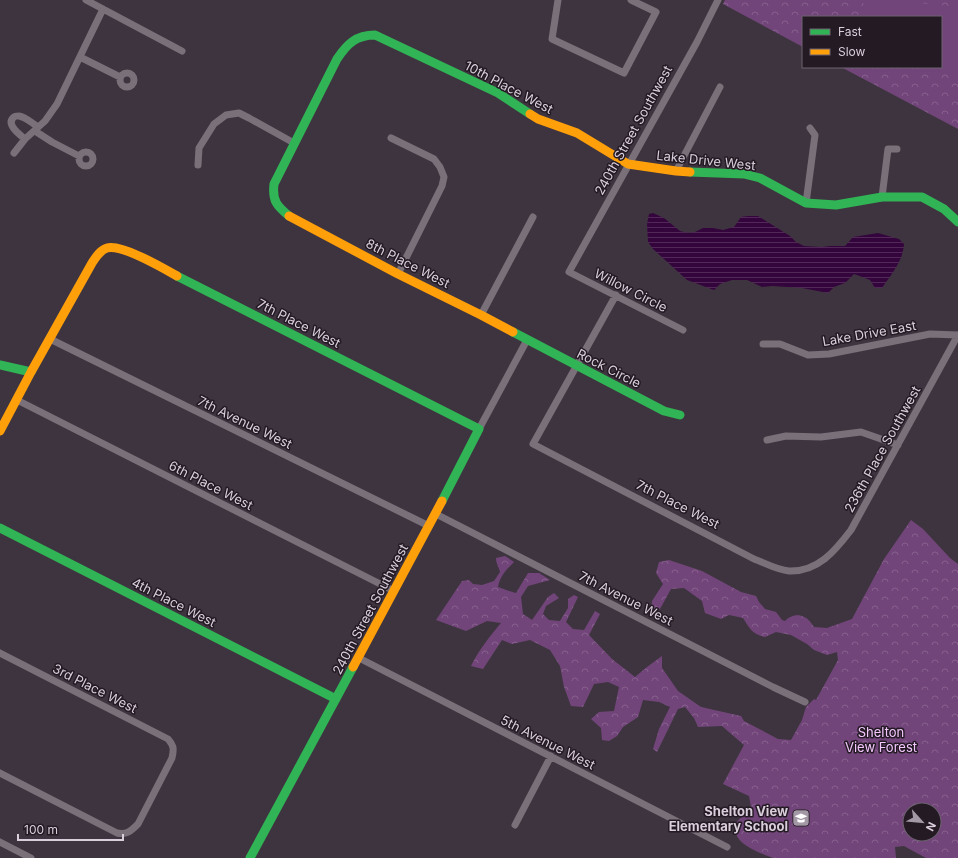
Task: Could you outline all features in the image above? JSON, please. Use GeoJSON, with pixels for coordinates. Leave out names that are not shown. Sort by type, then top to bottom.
{"type":"FeatureCollection","features":[{"type":"Feature","properties":{"kind":"street"},"geometry":{"type":"LineString","coordinates":[[86,0],[182,50]]}},
{"type":"Feature","properties":{"kind":"street"},"geometry":{"type":"LineString","coordinates":[[558,0],[552,39],[624,73],[656,12],[631,0]]}},
{"type":"Feature","properties":{"kind":"street","name":"240th Street Southwest"},"geometry":{"type":"LineString","coordinates":[[569,272],[697,42],[718,0]]}},
{"type":"Feature","properties":{"kind":"street"},"geometry":{"type":"LineString","coordinates":[[14,153],[25,139],[45,121],[57,104],[103,9]]}},
{"type":"Feature","properties":{"kind":"street","name":"10th Place West"},"geometry":{"type":"LineString","coordinates":[[294,143],[344,48],[354,40],[366,35],[384,38],[498,93],[538,119],[577,133],[628,164]]}},
{"type":"Feature","properties":{"kind":"street"},"geometry":{"type":"LineString","coordinates":[[80,57],[120,77]]}},
{"type":"Feature","properties":{"kind":"street"},"geometry":{"type":"LineString","coordinates":[[676,171],[720,87]]}},
{"type":"Feature","properties":{"kind":"street"},"geometry":{"type":"LineString","coordinates":[[198,166],[200,148],[214,124],[226,115],[239,113],[294,143]]}},
{"type":"Feature","properties":{"kind":"street"},"geometry":{"type":"LineString","coordinates":[[25,139],[14,129],[11,124],[14,116],[21,116],[52,142],[79,156]]}},
{"type":"Feature","properties":{"kind":"street"},"geometry":{"type":"LineString","coordinates":[[806,203],[815,135],[810,128]]}},
{"type":"Feature","properties":{"kind":"street"},"geometry":{"type":"LineString","coordinates":[[391,138],[434,159],[440,167],[444,177],[442,186],[398,274]]}},
{"type":"Feature","properties":{"kind":"street","name":"8th Place West"},"geometry":{"type":"LineString","coordinates":[[294,143],[274,184],[273,193],[279,208],[291,218],[527,340]]}},
{"type":"Feature","properties":{"kind":"street"},"geometry":{"type":"LineString","coordinates":[[882,197],[888,149],[897,149]]}},
{"type":"Feature","properties":{"kind":"street","name":"Lake Drive West"},"geometry":{"type":"LineString","coordinates":[[628,164],[676,171],[744,174],[760,178],[806,203],[836,205],[882,197],[922,197],[944,208],[957,219]]}},
{"type":"Feature","properties":{"kind":"street"},"geometry":{"type":"LineString","coordinates":[[481,315],[533,217]]}},
{"type":"Feature","properties":{"kind":"street","name":"7th Place West"},"geometry":{"type":"LineString","coordinates":[[50,340],[92,263],[101,250],[112,247],[119,248],[130,252],[479,429]]}},
{"type":"Feature","properties":{"kind":"street","name":"Willow Circle"},"geometry":{"type":"LineString","coordinates":[[569,272],[683,330]]}},
{"type":"Feature","properties":{"kind":"street"},"geometry":{"type":"LineString","coordinates":[[577,366],[616,295]]}},
{"type":"Feature","properties":{"kind":"street","name":"Lake Drive East"},"geometry":{"type":"LineString","coordinates":[[763,344],[780,344],[808,355],[829,354],[930,334],[958,335]]}},
{"type":"Feature","properties":{"kind":"street","name":"236th Place Southwest"},"geometry":{"type":"LineString","coordinates":[[815,566],[838,547],[851,530],[958,335]]}},
{"type":"Feature","properties":{"kind":"street"},"geometry":{"type":"LineString","coordinates":[[0,431],[31,372],[50,340]]}},
{"type":"Feature","properties":{"kind":"street","name":"7th Avenue West"},"geometry":{"type":"LineString","coordinates":[[50,340],[429,526]]}},
{"type":"Feature","properties":{"kind":"street","name":"240th Street Southwest"},"geometry":{"type":"LineString","coordinates":[[250,858],[359,658],[527,340]]}},
{"type":"Feature","properties":{"kind":"street","name":"Rock Circle"},"geometry":{"type":"LineString","coordinates":[[527,340],[664,411],[680,415]]}},
{"type":"Feature","properties":{"kind":"street"},"geometry":{"type":"LineString","coordinates":[[0,365],[31,372]]}},
{"type":"Feature","properties":{"kind":"street","name":"7th Place West"},"geometry":{"type":"LineString","coordinates":[[577,366],[533,444],[754,559],[788,571],[802,570],[815,566]]}},
{"type":"Feature","properties":{"kind":"street","name":"6th Place West"},"geometry":{"type":"LineString","coordinates":[[17,400],[394,591]]}},
{"type":"Feature","properties":{"kind":"street"},"geometry":{"type":"LineString","coordinates":[[767,440],[786,436],[821,437],[861,432],[898,445]]}},
{"type":"Feature","properties":{"kind":"street","name":"7th Avenue West"},"geometry":{"type":"LineString","coordinates":[[436,514],[805,702]]}},
{"type":"Feature","properties":{"kind":"street","name":"4th Place West"},"geometry":{"type":"LineString","coordinates":[[0,528],[336,699]]}},
{"type":"Feature","properties":{"kind":"street","name":"3rd Place West"},"geometry":{"type":"LineString","coordinates":[[0,653],[168,738],[174,750],[172,758],[138,824],[130,832],[123,834],[117,834],[0,773]]}},
{"type":"Feature","properties":{"kind":"street","name":"5th Avenue West"},"geometry":{"type":"LineString","coordinates":[[359,658],[727,847]]}},
{"type":"Feature","properties":{"kind":"street"},"geometry":{"type":"LineString","coordinates":[[515,825],[551,756]]}},
{"type":"Feature","properties":{"kind":"street"},"geometry":{"type":"LineString","coordinates":[[0,842],[31,858]]}},
{"type":"Feature","properties":{"kind":"green space"},"geometry":{"type":"Polygon","coordinates":[[[725,0],[958,0],[958,129],[843,68],[942,68],[942,16],[802,16],[802,46],[723,4],[725,0]]]}},
{"type":"Feature","properties":{"kind":"green space"},"geometry":{"type":"Polygon","coordinates":[[[864,0],[889,0],[958,7],[958,74],[924,68],[942,68],[942,16],[862,16],[864,0]]]}},
{"type":"Feature","properties":{"kind":"green space","name":"Shelton View Forest"},"geometry":{"type":"Polygon","coordinates":[[[911,520],[923,529],[950,558],[958,564],[958,858],[926,858],[904,846],[895,847],[896,858],[773,858],[758,852],[742,842],[736,834],[734,825],[751,807],[749,796],[723,784],[744,745],[722,726],[698,727],[694,718],[685,707],[678,709],[657,752],[653,749],[659,729],[670,707],[659,702],[643,700],[638,717],[623,727],[617,736],[609,741],[602,740],[601,728],[591,719],[599,712],[614,711],[619,687],[608,682],[594,684],[583,707],[571,706],[564,687],[560,666],[550,650],[530,640],[512,644],[502,640],[483,669],[471,666],[485,643],[501,623],[487,621],[466,631],[436,620],[462,581],[469,580],[473,584],[482,585],[494,581],[500,572],[496,558],[505,556],[514,562],[502,576],[498,587],[516,593],[528,573],[539,573],[550,580],[528,586],[521,597],[523,614],[532,620],[548,597],[554,593],[559,598],[546,606],[543,614],[549,620],[560,621],[568,608],[568,599],[574,595],[578,597],[566,622],[573,629],[584,630],[595,611],[600,614],[589,635],[612,659],[635,677],[662,656],[662,668],[678,691],[701,707],[741,716],[744,721],[778,739],[791,740],[802,720],[806,707],[814,699],[816,700],[838,660],[837,652],[827,655],[814,650],[807,644],[791,635],[776,632],[765,637],[761,636],[752,630],[743,618],[729,615],[721,619],[705,613],[702,601],[684,588],[671,589],[660,609],[651,610],[652,601],[663,584],[656,573],[659,562],[669,560],[702,571],[741,592],[756,596],[765,609],[776,612],[782,620],[785,621],[791,616],[799,615],[810,621],[814,627],[827,628],[852,619],[884,559],[911,520]]]}},
{"type":"Feature","properties":{"kind":"shaded area"},"geometry":{"type":"Polygon","coordinates":[[[653,213],[664,218],[680,231],[688,233],[695,232],[703,228],[723,230],[734,227],[741,217],[758,216],[804,246],[845,246],[853,237],[878,233],[899,239],[904,244],[899,262],[882,288],[875,288],[870,280],[854,274],[845,283],[834,287],[828,293],[802,288],[772,286],[762,287],[747,280],[732,280],[720,284],[714,290],[687,280],[653,249],[648,242],[647,224],[649,214],[653,213]]]}},
{"type":"Feature","properties":{"kind":"traffic: fast"},"geometry":{"type":"LineString","coordinates":[[289,216],[276,203],[274,184],[337,59],[344,49],[357,39],[368,35],[375,35],[498,93],[530,114]]}},
{"type":"Feature","properties":{"kind":"traffic: fast"},"geometry":{"type":"LineString","coordinates":[[690,172],[744,174],[760,178],[806,203],[836,205],[882,197],[922,197],[944,209],[958,222]]}},
{"type":"Feature","properties":{"kind":"traffic: fast"},"geometry":{"type":"LineString","coordinates":[[177,276],[479,429],[442,501]]}},
{"type":"Feature","properties":{"kind":"traffic: fast"},"geometry":{"type":"LineString","coordinates":[[513,332],[664,411],[680,415]]}},
{"type":"Feature","properties":{"kind":"traffic: fast"},"geometry":{"type":"LineString","coordinates":[[0,365],[31,372]]}},
{"type":"Feature","properties":{"kind":"traffic: fast"},"geometry":{"type":"LineString","coordinates":[[0,528],[336,699]]}},
{"type":"Feature","properties":{"kind":"traffic: fast"},"geometry":{"type":"LineString","coordinates":[[250,858],[353,667]]}},
{"type":"Feature","properties":{"kind":"traffic: slow"},"geometry":{"type":"LineString","coordinates":[[530,114],[538,119],[577,133],[628,164],[690,172]]}},
{"type":"Feature","properties":{"kind":"traffic: slow"},"geometry":{"type":"LineString","coordinates":[[289,216],[398,274],[513,332]]}},
{"type":"Feature","properties":{"kind":"traffic: slow"},"geometry":{"type":"LineString","coordinates":[[0,431],[31,372],[92,263],[100,252],[107,248],[114,248],[132,253],[177,276]]}},
{"type":"Feature","properties":{"kind":"traffic: slow"},"geometry":{"type":"LineString","coordinates":[[353,667],[442,501]]}},
{"type":"Feature","properties":{"kind":"place","name":"Shelton View Elementary School"},"geometry":{"type":"Point","coordinates":[801,818]}}]}
